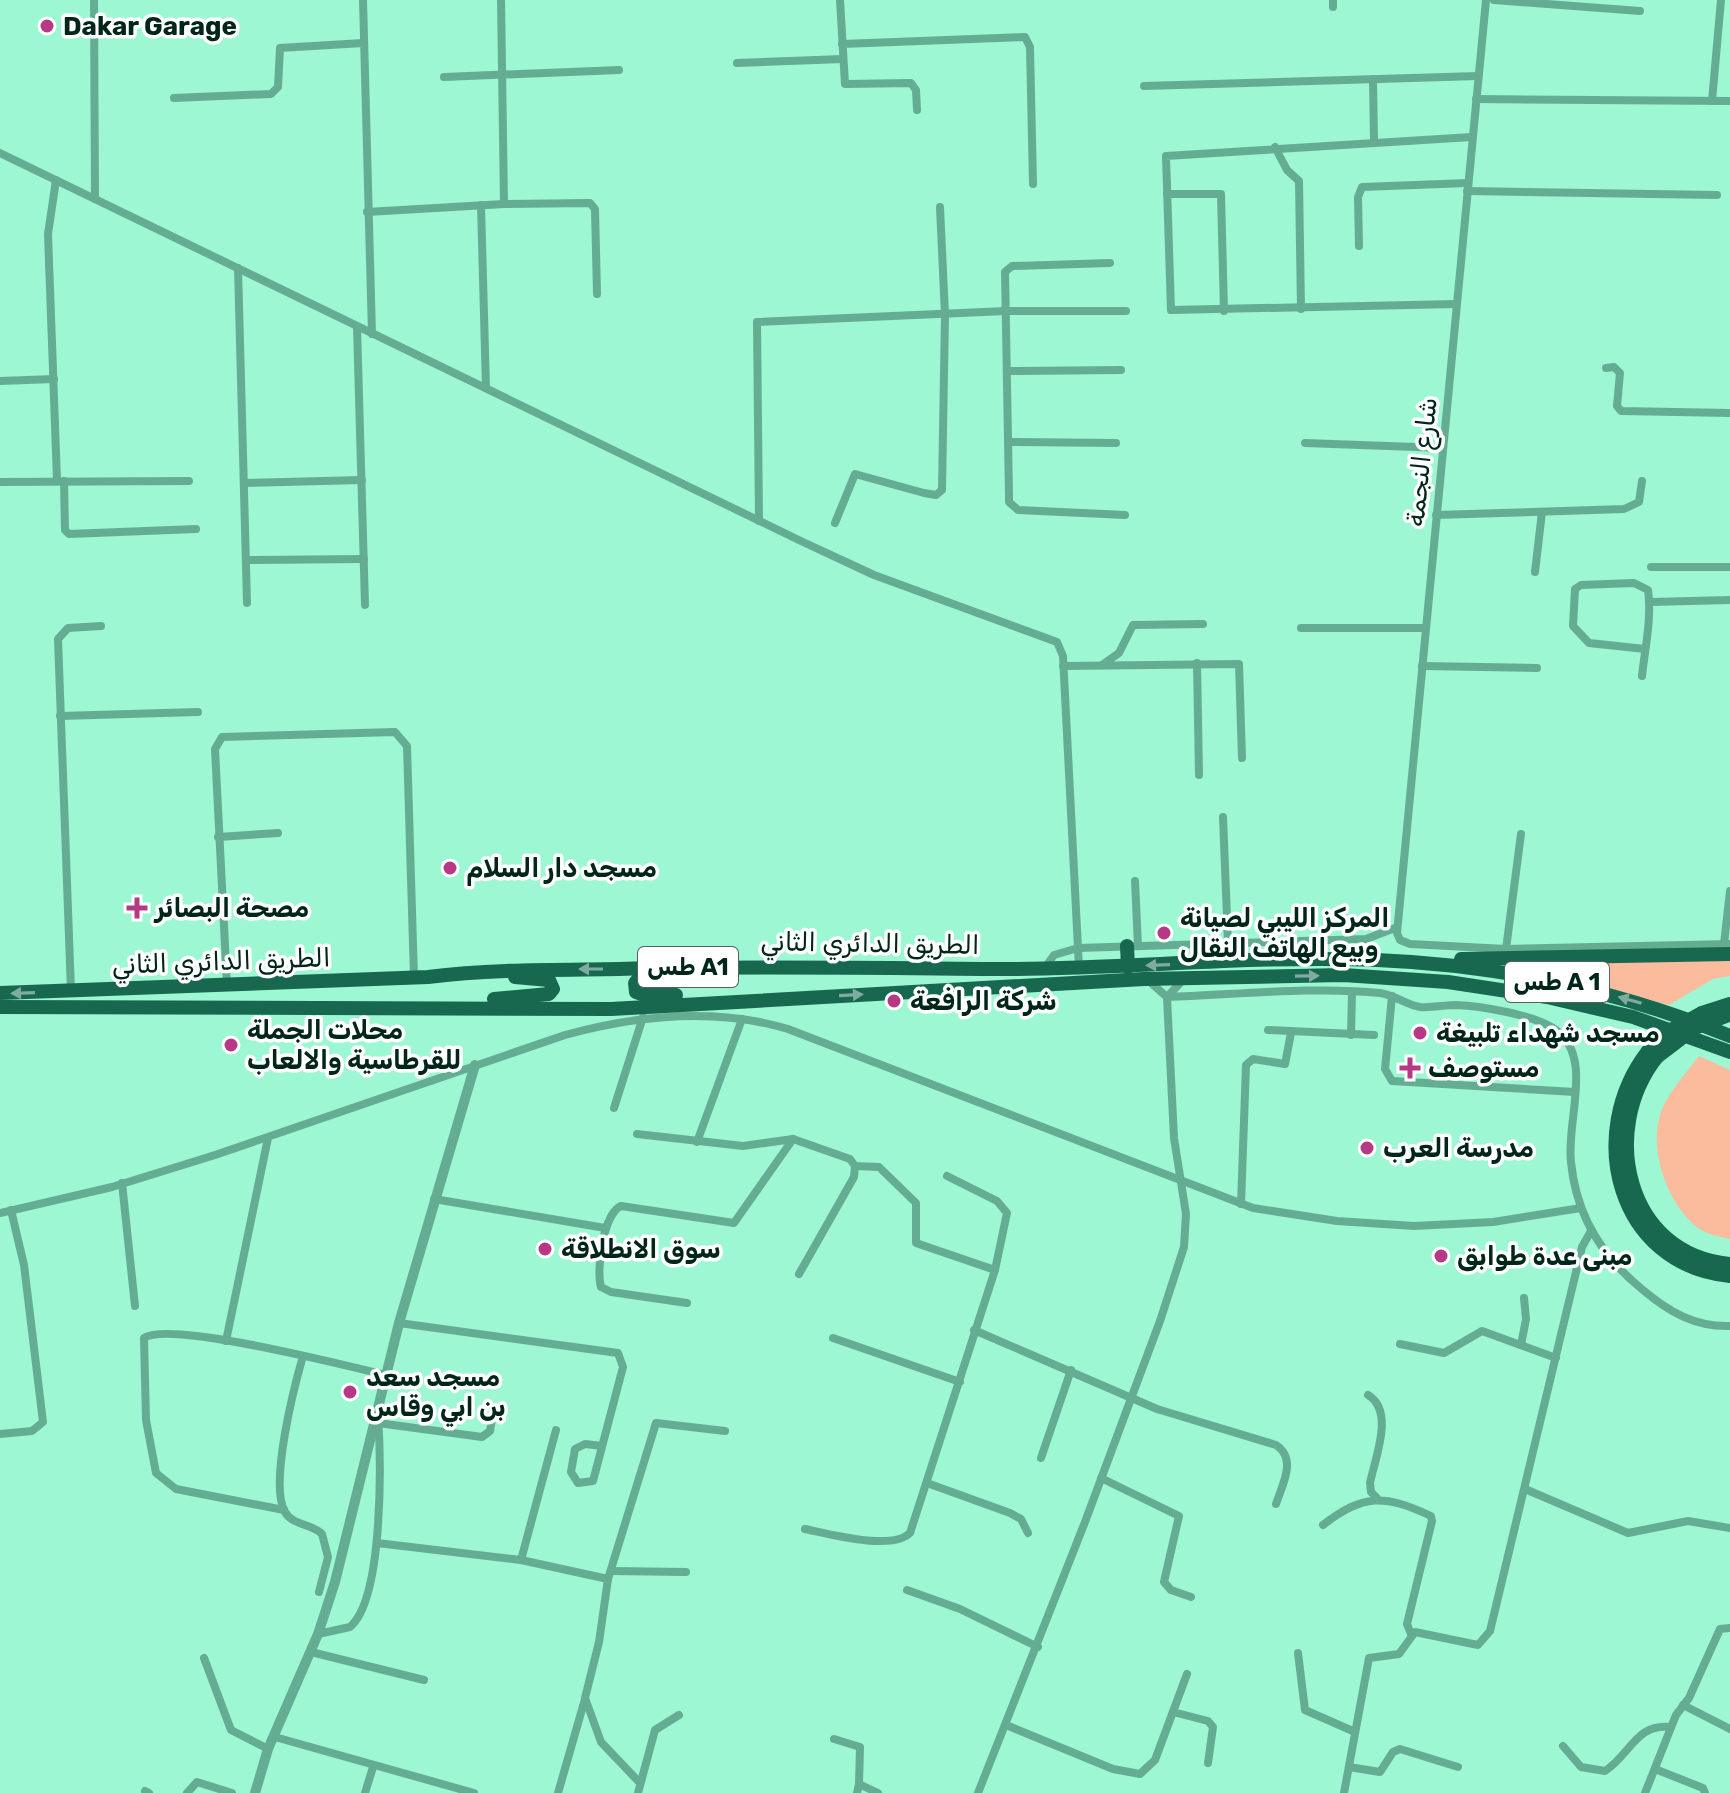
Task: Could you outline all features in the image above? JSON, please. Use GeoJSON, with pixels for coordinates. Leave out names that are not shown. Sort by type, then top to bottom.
{"type":"FeatureCollection","features":[{"type":"Feature","properties":{"kind":"highway"},"geometry":{"type":"LineString","coordinates":[[1128,967],[1133,946]]}},
{"type":"Feature","properties":{"kind":"highway"},"geometry":{"type":"LineString","coordinates":[[1376,960],[1728,947]]}},
{"type":"Feature","properties":{"kind":"highway","name":"الطريق الدائري الثاني"},"geometry":{"type":"LineString","coordinates":[[0,993],[421,977],[497,969],[805,966],[1044,969],[1376,960],[1467,967],[1565,984],[1665,1011],[1730,1036]]}},
{"type":"Feature","properties":{"kind":"highway"},"geometry":{"type":"LineString","coordinates":[[801,997],[770,993],[644,995],[636,992],[634,986],[641,977],[764,973],[805,966]]}},
{"type":"Feature","properties":{"kind":"highway","name":"الطريق الدائري الثاني"},"geometry":{"type":"LineString","coordinates":[[0,1007],[611,1009],[1144,979],[1378,976],[1483,986],[1605,1010],[1685,1035],[1730,1054]]}},
{"type":"Feature","properties":{"kind":"highway"},"geometry":{"type":"LineString","coordinates":[[90,1007],[204,1002],[499,999],[549,994],[553,989],[546,980],[421,977]]}},
{"type":"Feature","properties":{"kind":"highway"},"geometry":{"type":"LineString","coordinates":[[1273,977],[1273,994]]}},
{"type":"Feature","properties":{"kind":"highway"},"geometry":{"type":"LineString","coordinates":[[1730,1011],[1702,1013],[1673,1029],[1628,1082],[1616,1117],[1614,1154],[1622,1191],[1640,1224],[1667,1251],[1696,1268],[1730,1276]]}},
{"type":"Feature","properties":{"kind":"highway"},"geometry":{"type":"LineString","coordinates":[[1730,1011],[1652,1054],[1630,1109],[1625,1144],[1630,1179],[1645,1210],[1666,1236],[1694,1254],[1730,1264]]}},
{"type":"Feature","properties":{"kind":"street"},"geometry":{"type":"LineString","coordinates":[[94,0],[95,199]]}},
{"type":"Feature","properties":{"kind":"street"},"geometry":{"type":"LineString","coordinates":[[363,0],[372,334]]}},
{"type":"Feature","properties":{"kind":"street"},"geometry":{"type":"LineString","coordinates":[[501,0],[504,204]]}},
{"type":"Feature","properties":{"kind":"street"},"geometry":{"type":"LineString","coordinates":[[840,0],[845,84],[911,83],[916,90],[917,110]]}},
{"type":"Feature","properties":{"kind":"street","name":"شارع النجمة"},"geometry":{"type":"LineString","coordinates":[[1395,928],[1486,0]]}},
{"type":"Feature","properties":{"kind":"street"},"geometry":{"type":"LineString","coordinates":[[1494,0],[1640,11]]}},
{"type":"Feature","properties":{"kind":"street"},"geometry":{"type":"LineString","coordinates":[[1712,101],[1721,0]]}},
{"type":"Feature","properties":{"kind":"street"},"geometry":{"type":"LineString","coordinates":[[842,44],[1025,37],[1030,47],[1033,184]]}},
{"type":"Feature","properties":{"kind":"street"},"geometry":{"type":"LineString","coordinates":[[174,98],[271,94],[279,80],[280,48],[363,43]]}},
{"type":"Feature","properties":{"kind":"street"},"geometry":{"type":"LineString","coordinates":[[737,63],[843,59]]}},
{"type":"Feature","properties":{"kind":"street"},"geometry":{"type":"LineString","coordinates":[[444,77],[619,70]]}},
{"type":"Feature","properties":{"kind":"street"},"geometry":{"type":"LineString","coordinates":[[1144,86],[1478,76]]}},
{"type":"Feature","properties":{"kind":"street"},"geometry":{"type":"LineString","coordinates":[[1373,79],[1374,141]]}},
{"type":"Feature","properties":{"kind":"street"},"geometry":{"type":"LineString","coordinates":[[1476,99],[1730,101]]}},
{"type":"Feature","properties":{"kind":"street"},"geometry":{"type":"LineString","coordinates":[[1456,304],[1171,310],[1166,156],[1472,137]]}},
{"type":"Feature","properties":{"kind":"street"},"geometry":{"type":"LineString","coordinates":[[1275,147],[1287,170],[1299,181],[1301,309]]}},
{"type":"Feature","properties":{"kind":"street"},"geometry":{"type":"LineString","coordinates":[[0,153],[874,575],[1057,642],[1063,666],[1079,968]]}},
{"type":"Feature","properties":{"kind":"street"},"geometry":{"type":"LineString","coordinates":[[56,180],[48,220],[54,379],[65,530],[69,534],[196,529]]}},
{"type":"Feature","properties":{"kind":"street"},"geometry":{"type":"LineString","coordinates":[[1359,246],[1358,197],[1362,187],[1717,195]]}},
{"type":"Feature","properties":{"kind":"street"},"geometry":{"type":"LineString","coordinates":[[1167,194],[1221,194],[1224,311]]}},
{"type":"Feature","properties":{"kind":"street"},"geometry":{"type":"LineString","coordinates":[[367,212],[504,204],[590,203],[595,209],[597,294]]}},
{"type":"Feature","properties":{"kind":"street"},"geometry":{"type":"LineString","coordinates":[[481,205],[486,388]]}},
{"type":"Feature","properties":{"kind":"street"},"geometry":{"type":"LineString","coordinates":[[835,523],[855,474],[924,493],[936,495],[942,490],[945,315],[940,207]]}},
{"type":"Feature","properties":{"kind":"street"},"geometry":{"type":"LineString","coordinates":[[1110,263],[1006,267],[1009,502],[1014,507],[1125,515]]}},
{"type":"Feature","properties":{"kind":"street"},"geometry":{"type":"LineString","coordinates":[[238,268],[247,603]]}},
{"type":"Feature","properties":{"kind":"street"},"geometry":{"type":"LineString","coordinates":[[759,521],[757,322],[1006,311],[1126,311]]}},
{"type":"Feature","properties":{"kind":"street"},"geometry":{"type":"LineString","coordinates":[[357,327],[365,605]]}},
{"type":"Feature","properties":{"kind":"street"},"geometry":{"type":"LineString","coordinates":[[1606,368],[1614,367],[1620,373],[1617,406],[1621,411],[1730,413]]}},
{"type":"Feature","properties":{"kind":"street"},"geometry":{"type":"LineString","coordinates":[[1008,371],[1121,370]]}},
{"type":"Feature","properties":{"kind":"street"},"geometry":{"type":"LineString","coordinates":[[0,381],[54,379]]}},
{"type":"Feature","properties":{"kind":"street"},"geometry":{"type":"LineString","coordinates":[[1009,442],[1116,443]]}},
{"type":"Feature","properties":{"kind":"street"},"geometry":{"type":"LineString","coordinates":[[1305,443],[1443,448]]}},
{"type":"Feature","properties":{"kind":"street"},"geometry":{"type":"LineString","coordinates":[[244,483],[362,480]]}},
{"type":"Feature","properties":{"kind":"street"},"geometry":{"type":"LineString","coordinates":[[0,482],[189,481]]}},
{"type":"Feature","properties":{"kind":"street"},"geometry":{"type":"LineString","coordinates":[[1436,515],[1630,507],[1639,502],[1642,481]]}},
{"type":"Feature","properties":{"kind":"street"},"geometry":{"type":"LineString","coordinates":[[1535,572],[1542,512]]}},
{"type":"Feature","properties":{"kind":"street"},"geometry":{"type":"LineString","coordinates":[[246,560],[364,559]]}},
{"type":"Feature","properties":{"kind":"street"},"geometry":{"type":"LineString","coordinates":[[1651,567],[1730,567]]}},
{"type":"Feature","properties":{"kind":"street"},"geometry":{"type":"LineString","coordinates":[[1642,676],[1645,649],[1650,602],[1648,590],[1634,583],[1581,585],[1574,593],[1573,626],[1589,643],[1645,649]]}},
{"type":"Feature","properties":{"kind":"street"},"geometry":{"type":"LineString","coordinates":[[1650,602],[1730,600]]}},
{"type":"Feature","properties":{"kind":"street"},"geometry":{"type":"LineString","coordinates":[[1101,665],[1119,653],[1133,625],[1203,624]]}},
{"type":"Feature","properties":{"kind":"street"},"geometry":{"type":"LineString","coordinates":[[71,991],[58,639],[62,632],[101,626]]}},
{"type":"Feature","properties":{"kind":"street"},"geometry":{"type":"LineString","coordinates":[[1301,628],[1426,628]]}},
{"type":"Feature","properties":{"kind":"street"},"geometry":{"type":"LineString","coordinates":[[1063,666],[1229,662],[1240,666],[1242,758]]}},
{"type":"Feature","properties":{"kind":"street"},"geometry":{"type":"LineString","coordinates":[[1197,663],[1195,740],[1199,775]]}},
{"type":"Feature","properties":{"kind":"street"},"geometry":{"type":"LineString","coordinates":[[1422,666],[1537,668]]}},
{"type":"Feature","properties":{"kind":"street"},"geometry":{"type":"LineString","coordinates":[[60,716],[198,712]]}},
{"type":"Feature","properties":{"kind":"street"},"geometry":{"type":"LineString","coordinates":[[227,985],[215,749],[222,737],[395,732],[403,737],[407,746],[421,977]]}},
{"type":"Feature","properties":{"kind":"street"},"geometry":{"type":"LineString","coordinates":[[1223,817],[1228,943]]}},
{"type":"Feature","properties":{"kind":"street"},"geometry":{"type":"LineString","coordinates":[[218,837],[278,833]]}},
{"type":"Feature","properties":{"kind":"street"},"geometry":{"type":"LineString","coordinates":[[1506,949],[1521,834]]}},
{"type":"Feature","properties":{"kind":"street"},"geometry":{"type":"LineString","coordinates":[[1133,946],[1135,881]]}},
{"type":"Feature","properties":{"kind":"street"},"geometry":{"type":"LineString","coordinates":[[1044,969],[1054,955],[1078,948],[1366,939],[1395,928],[1400,940],[1410,944],[1506,949],[1728,947],[1730,891]]}},
{"type":"Feature","properties":{"kind":"street"},"geometry":{"type":"LineString","coordinates":[[978,1793],[1038,1647],[1184,1247],[1186,1214],[1179,1182],[1167,997],[1185,978]]}},
{"type":"Feature","properties":{"kind":"street"},"geometry":{"type":"LineString","coordinates":[[1144,979],[1167,997],[1352,993],[1392,996],[1417,1006],[1471,1006],[1553,1027],[1569,1043],[1578,1071],[1570,1148],[1581,1208],[1591,1231],[1613,1263],[1672,1312],[1700,1324],[1730,1326]]}},
{"type":"Feature","properties":{"kind":"street"},"geometry":{"type":"LineString","coordinates":[[1351,1035],[1352,993]]}},
{"type":"Feature","properties":{"kind":"street"},"geometry":{"type":"LineString","coordinates":[[1392,996],[1385,1069],[1392,1081],[1575,1092]]}},
{"type":"Feature","properties":{"kind":"street"},"geometry":{"type":"LineString","coordinates":[[0,1213],[122,1183],[268,1138],[565,1035],[643,1017],[765,1022],[833,1044],[1241,1204],[1337,1221],[1414,1226],[1493,1222],[1581,1208]]}},
{"type":"Feature","properties":{"kind":"street"},"geometry":{"type":"LineString","coordinates":[[614,1108],[643,1017]]}},
{"type":"Feature","properties":{"kind":"street"},"geometry":{"type":"LineString","coordinates":[[697,1142],[742,1019]]}},
{"type":"Feature","properties":{"kind":"street"},"geometry":{"type":"LineString","coordinates":[[1268,1030],[1374,1035]]}},
{"type":"Feature","properties":{"kind":"street"},"geometry":{"type":"LineString","coordinates":[[1241,1204],[1246,1065],[1253,1059],[1285,1064],[1291,1033]]}},
{"type":"Feature","properties":{"kind":"street"},"geometry":{"type":"LineString","coordinates":[[255,1793],[268,1749],[318,1634],[350,1527],[399,1323],[475,1065]]}},
{"type":"Feature","properties":{"kind":"street"},"geometry":{"type":"LineString","coordinates":[[637,1134],[754,1146],[793,1139],[850,1159],[855,1166],[854,1177],[799,1274]]}},
{"type":"Feature","properties":{"kind":"street"},"geometry":{"type":"LineString","coordinates":[[226,1341],[268,1138]]}},
{"type":"Feature","properties":{"kind":"street"},"geometry":{"type":"LineString","coordinates":[[687,1303],[604,1290],[599,1283],[605,1228],[612,1211],[621,1206],[734,1223],[793,1139]]}},
{"type":"Feature","properties":{"kind":"street"},"geometry":{"type":"LineString","coordinates":[[855,1166],[879,1167],[916,1203],[916,1243],[995,1270]]}},
{"type":"Feature","properties":{"kind":"street"},"geometry":{"type":"LineString","coordinates":[[805,1529],[877,1540],[902,1539],[910,1533],[995,1270],[1007,1213],[1004,1207],[947,1176]]}},
{"type":"Feature","properties":{"kind":"street"},"geometry":{"type":"LineString","coordinates":[[122,1183],[135,1306]]}},
{"type":"Feature","properties":{"kind":"street"},"geometry":{"type":"LineString","coordinates":[[434,1199],[605,1228]]}},
{"type":"Feature","properties":{"kind":"street"},"geometry":{"type":"LineString","coordinates":[[0,1434],[32,1431],[43,1422],[24,1265],[11,1210]]}},
{"type":"Feature","properties":{"kind":"street"},"geometry":{"type":"LineString","coordinates":[[1344,1793],[1369,1658],[1399,1654],[1411,1634],[1419,1632],[1470,1645],[1478,1645],[1487,1637],[1582,1247],[1591,1231]]}},
{"type":"Feature","properties":{"kind":"street"},"geometry":{"type":"LineString","coordinates":[[1521,1345],[1526,1319],[1524,1298]]}},
{"type":"Feature","properties":{"kind":"street"},"geometry":{"type":"LineString","coordinates":[[399,1323],[618,1353],[623,1363],[602,1446],[593,1481],[578,1483],[571,1472],[575,1449],[585,1444],[602,1446]]}},
{"type":"Feature","properties":{"kind":"street"},"geometry":{"type":"LineString","coordinates":[[974,1330],[1157,1409],[1248,1435],[1284,1450],[1287,1469],[1276,1504]]}},
{"type":"Feature","properties":{"kind":"street"},"geometry":{"type":"LineString","coordinates":[[1400,1344],[1444,1353],[1482,1331],[1556,1358]]}},
{"type":"Feature","properties":{"kind":"street"},"geometry":{"type":"LineString","coordinates":[[319,1592],[328,1557],[322,1534],[291,1518],[284,1510],[176,1489],[165,1482],[152,1466],[143,1385],[144,1338],[156,1333],[226,1341],[386,1375]]}},
{"type":"Feature","properties":{"kind":"street"},"geometry":{"type":"LineString","coordinates":[[833,1338],[960,1382]]}},
{"type":"Feature","properties":{"kind":"street"},"geometry":{"type":"LineString","coordinates":[[284,1510],[284,1438],[303,1356]]}},
{"type":"Feature","properties":{"kind":"street"},"geometry":{"type":"LineString","coordinates":[[1041,1458],[1071,1370]]}},
{"type":"Feature","properties":{"kind":"street"},"geometry":{"type":"LineString","coordinates":[[1368,1395],[1377,1401],[1383,1415],[1371,1492],[1377,1498],[1432,1518],[1407,1624],[1411,1634]]}},
{"type":"Feature","properties":{"kind":"street"},"geometry":{"type":"LineString","coordinates":[[318,1634],[344,1630],[357,1621],[377,1543],[382,1469],[377,1410]]}},
{"type":"Feature","properties":{"kind":"street"},"geometry":{"type":"LineString","coordinates":[[378,1423],[482,1437],[490,1431],[492,1419]]}},
{"type":"Feature","properties":{"kind":"street"},"geometry":{"type":"LineString","coordinates":[[558,1793],[599,1642],[610,1575],[656,1423],[725,1431]]}},
{"type":"Feature","properties":{"kind":"street"},"geometry":{"type":"LineString","coordinates":[[521,1560],[556,1430]]}},
{"type":"Feature","properties":{"kind":"street"},"geometry":{"type":"LineString","coordinates":[[1101,1478],[1179,1516],[1164,1582],[1171,1590],[1191,1597]]}},
{"type":"Feature","properties":{"kind":"street"},"geometry":{"type":"LineString","coordinates":[[927,1483],[1010,1513],[1021,1519],[1028,1533]]}},
{"type":"Feature","properties":{"kind":"street"},"geometry":{"type":"LineString","coordinates":[[1525,1489],[1628,1533],[1688,1521],[1730,1528]]}},
{"type":"Feature","properties":{"kind":"street"},"geometry":{"type":"LineString","coordinates":[[1323,1525],[1349,1505],[1377,1498]]}},
{"type":"Feature","properties":{"kind":"street"},"geometry":{"type":"LineString","coordinates":[[377,1543],[521,1560],[610,1575],[686,1572]]}},
{"type":"Feature","properties":{"kind":"street"},"geometry":{"type":"LineString","coordinates":[[907,1590],[960,1609],[1038,1647]]}},
{"type":"Feature","properties":{"kind":"street"},"geometry":{"type":"LineString","coordinates":[[1645,1793],[1671,1727],[1720,1629],[1730,1628]]}},
{"type":"Feature","properties":{"kind":"street"},"geometry":{"type":"LineString","coordinates":[[311,1652],[424,1680]]}},
{"type":"Feature","properties":{"kind":"street"},"geometry":{"type":"LineString","coordinates":[[1298,1653],[1305,1710],[1355,1732]]}},
{"type":"Feature","properties":{"kind":"street"},"geometry":{"type":"LineString","coordinates":[[204,1658],[231,1730],[268,1749]]}},
{"type":"Feature","properties":{"kind":"street"},"geometry":{"type":"LineString","coordinates":[[1006,1725],[1135,1775],[1146,1772],[1152,1764],[1187,1674]]}},
{"type":"Feature","properties":{"kind":"street"},"geometry":{"type":"LineString","coordinates":[[585,1698],[601,1742],[639,1788]]}},
{"type":"Feature","properties":{"kind":"street"},"geometry":{"type":"LineString","coordinates":[[1683,1705],[1730,1729]]}},
{"type":"Feature","properties":{"kind":"street"},"geometry":{"type":"LineString","coordinates":[[1173,1712],[1208,1721],[1213,1727],[1208,1763]]}},
{"type":"Feature","properties":{"kind":"street"},"geometry":{"type":"LineString","coordinates":[[639,1788],[655,1730],[679,1715]]}},
{"type":"Feature","properties":{"kind":"street"},"geometry":{"type":"LineString","coordinates":[[1563,1746],[1581,1767],[1601,1772],[1612,1767],[1643,1731],[1654,1726],[1671,1727]]}},
{"type":"Feature","properties":{"kind":"street"},"geometry":{"type":"LineString","coordinates":[[275,1737],[474,1793]]}},
{"type":"Feature","properties":{"kind":"street"},"geometry":{"type":"LineString","coordinates":[[834,1739],[860,1747],[858,1788],[878,1793]]}},
{"type":"Feature","properties":{"kind":"street"},"geometry":{"type":"LineString","coordinates":[[1349,1767],[1380,1772],[1393,1752],[1400,1749],[1458,1767]]}},
{"type":"Feature","properties":{"kind":"street"},"geometry":{"type":"LineString","coordinates":[[365,1793],[373,1767]]}},
{"type":"Feature","properties":{"kind":"street"},"geometry":{"type":"LineString","coordinates":[[1655,1769],[1703,1788],[1705,1793]]}},
{"type":"Feature","properties":{"kind":"street"},"geometry":{"type":"LineString","coordinates":[[187,1793],[191,1785],[200,1782],[232,1793]]}},
{"type":"Feature","properties":{"kind":"shaded area"},"geometry":{"type":"Polygon","coordinates":[[[1730,958],[1730,976],[1713,979],[1669,1005],[1512,966],[1730,958]]]}},
{"type":"Feature","properties":{"kind":"shaded area"},"geometry":{"type":"Polygon","coordinates":[[[1699,1056],[1730,1070],[1730,1239],[1699,1229],[1681,1211],[1666,1183],[1658,1152],[1657,1136],[1663,1107],[1699,1056]]]}},
{"type":"Feature","properties":{"kind":"place","name":"Dakar Garage"},"geometry":{"type":"Point","coordinates":[47,26]}},
{"type":"Feature","properties":{"kind":"place","name":"مسجد دار السلام"},"geometry":{"type":"Point","coordinates":[450,868]}},
{"type":"Feature","properties":{"kind":"place","name":"مصحة البصائر"},"geometry":{"type":"Point","coordinates":[137,908]}},
{"type":"Feature","properties":{"kind":"place","name":"المركز الليبي لصيانة وبيع الهاتف النقال"},"geometry":{"type":"Point","coordinates":[1164,933]}},
{"type":"Feature","properties":{"kind":"place","name":"شركة الرافعة"},"geometry":{"type":"Point","coordinates":[894,1001]}},
{"type":"Feature","properties":{"kind":"place","name":"مسجد شهداء تلبيغة"},"geometry":{"type":"Point","coordinates":[1420,1033]}},
{"type":"Feature","properties":{"kind":"place","name":"محلات الجملة للقرطاسية والالعاب"},"geometry":{"type":"Point","coordinates":[231,1045]}},
{"type":"Feature","properties":{"kind":"place","name":"مستوصف"},"geometry":{"type":"Point","coordinates":[1410,1068]}},
{"type":"Feature","properties":{"kind":"place","name":"مدرسة العرب"},"geometry":{"type":"Point","coordinates":[1367,1148]}},
{"type":"Feature","properties":{"kind":"place","name":"سوق الانطلاقة"},"geometry":{"type":"Point","coordinates":[545,1249]}},
{"type":"Feature","properties":{"kind":"place","name":"مبنى عدة طوابق"},"geometry":{"type":"Point","coordinates":[1441,1256]}},
{"type":"Feature","properties":{"kind":"place","name":"مسجد سعد بن ابي وقاس"},"geometry":{"type":"Point","coordinates":[350,1392]}}]}
